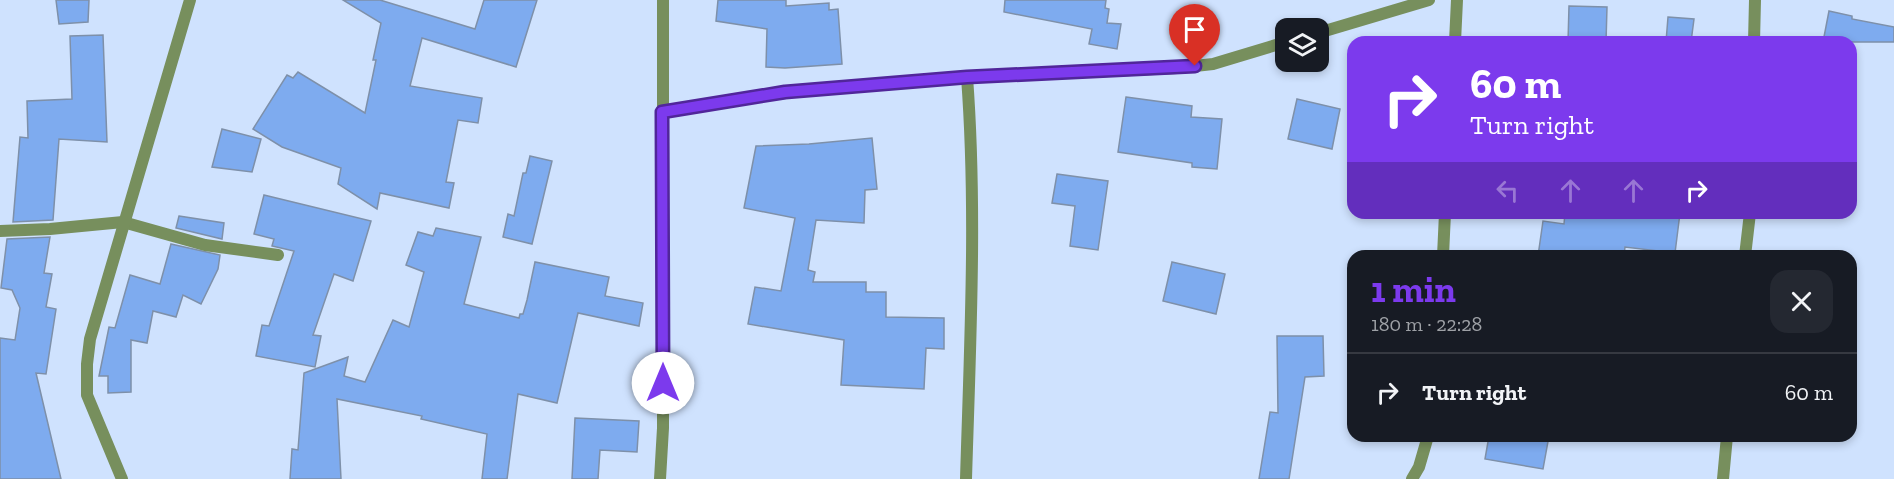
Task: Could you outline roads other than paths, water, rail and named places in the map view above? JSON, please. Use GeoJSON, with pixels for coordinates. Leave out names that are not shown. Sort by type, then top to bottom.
{"type":"FeatureCollection","features":[{"type":"Feature","properties":{"kind":"street"},"geometry":{"type":"LineString","coordinates":[[122,479],[87,395],[90,339],[190,0]]}},
{"type":"Feature","properties":{"kind":"street"},"geometry":{"type":"LineString","coordinates":[[660,479],[663,428],[663,0]]}},
{"type":"Feature","properties":{"kind":"street"},"geometry":{"type":"LineString","coordinates":[[1329,30],[1429,0]]}},
{"type":"Feature","properties":{"kind":"street"},"geometry":{"type":"LineString","coordinates":[[1455,36],[1457,0]]}},
{"type":"Feature","properties":{"kind":"street"},"geometry":{"type":"LineString","coordinates":[[1754,36],[1755,0]]}},
{"type":"Feature","properties":{"kind":"street"},"geometry":{"type":"LineString","coordinates":[[662,112],[785,92],[967,77],[1177,68],[1213,64],[1275,45]]}},
{"type":"Feature","properties":{"kind":"street"},"geometry":{"type":"LineString","coordinates":[[966,479],[973,218],[972,144],[967,77]]}},
{"type":"Feature","properties":{"kind":"street"},"geometry":{"type":"LineString","coordinates":[[1443,250],[1445,219]]}},
{"type":"Feature","properties":{"kind":"street"},"geometry":{"type":"LineString","coordinates":[[1746,250],[1748,219]]}},
{"type":"Feature","properties":{"kind":"street"},"geometry":{"type":"LineString","coordinates":[[0,231],[123,222],[205,245],[278,255]]}},
{"type":"Feature","properties":{"kind":"street"},"geometry":{"type":"LineString","coordinates":[[1413,479],[1426,442]]}},
{"type":"Feature","properties":{"kind":"street"},"geometry":{"type":"LineString","coordinates":[[1723,479],[1726,442]]}}]}
